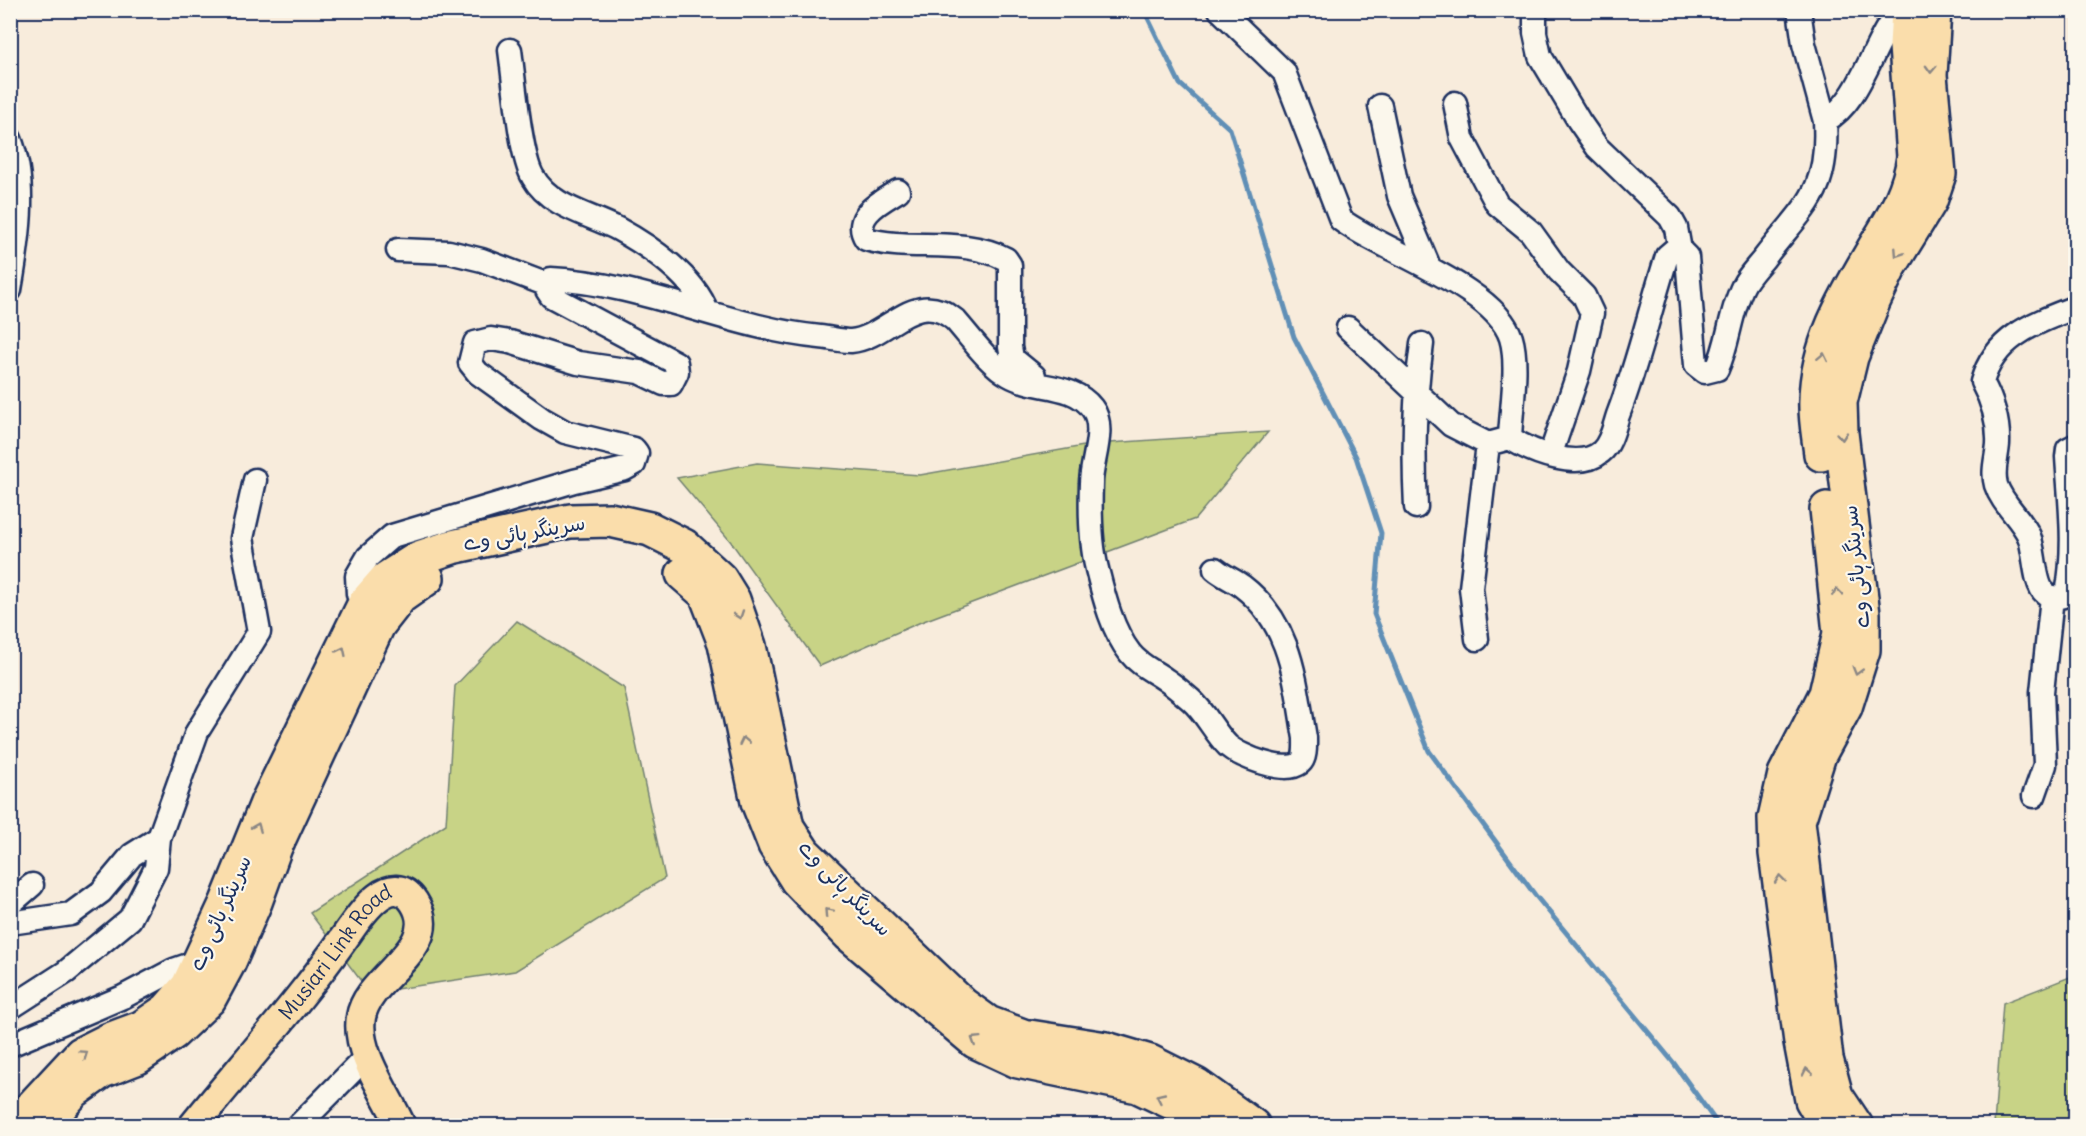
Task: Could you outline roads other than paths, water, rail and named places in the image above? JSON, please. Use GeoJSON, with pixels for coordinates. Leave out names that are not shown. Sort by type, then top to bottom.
{"type":"FeatureCollection","features":[{"type":"Feature","properties":{"kind":"highway","name":"سرینگر ہائی وے"},"geometry":{"type":"LineString","coordinates":[[1827,1125],[1812,1100],[1801,1042],[1776,853],[1775,818],[1785,774],[1826,694],[1840,633],[1816,399],[1829,331],[1846,297],[1900,208],[1912,175],[1914,157],[1906,45],[1908,10]]}},
{"type":"Feature","properties":{"kind":"highway","name":"سرینگر ہائی وے"},"geometry":{"type":"LineString","coordinates":[[1856,1125],[1836,1096],[1826,1059],[1798,821],[1819,755],[1845,707],[1863,650],[1863,614],[1841,433],[1840,402],[1851,357],[1872,302],[1890,266],[1930,201],[1939,174],[1930,75],[1934,10]]}},
{"type":"Feature","properties":{"kind":"highway","name":"سرینگر ہائی وے"},"geometry":{"type":"LineString","coordinates":[[14,1125],[81,1054],[141,1028],[167,1010],[188,986],[268,801],[365,603],[386,579],[419,558],[452,547],[570,521],[610,520],[650,529],[684,546],[720,579],[734,600],[749,646],[787,827],[804,853],[963,1005],[988,1023],[1023,1036],[1106,1049],[1150,1062],[1196,1085],[1253,1125]]}},
{"type":"Feature","properties":{"kind":"highway","name":"سرینگر ہائی وے"},"geometry":{"type":"LineString","coordinates":[[44,1125],[74,1090],[102,1071],[138,1057],[172,1033],[209,999],[229,962],[255,902],[275,847],[378,625],[400,597],[425,579],[448,568],[544,547],[593,540],[635,546],[667,558],[706,594],[725,643],[758,802],[775,845],[797,880],[850,935],[975,1041],[1018,1061],[1138,1086],[1182,1107],[1211,1125]]}},
{"type":"Feature","properties":{"kind":"main road","name":"Musiari Link Road"},"geometry":{"type":"LineString","coordinates":[[193,1125],[325,965],[362,913],[382,892],[399,890],[410,896],[420,912],[417,940],[370,993],[360,1016],[361,1047],[401,1125]]}},
{"type":"Feature","properties":{"kind":"street"},"geometry":{"type":"LineString","coordinates":[[1220,10],[1284,72],[1341,220],[1362,236],[1430,269],[1482,303],[1507,328],[1514,357],[1510,438]]}},
{"type":"Feature","properties":{"kind":"street"},"geometry":{"type":"LineString","coordinates":[[1535,10],[1535,33],[1540,56],[1550,75],[1597,147],[1670,217],[1676,228],[1680,250],[1687,257],[1689,268],[1696,364],[1710,373],[1717,369],[1721,359],[1743,286],[1809,202],[1824,168],[1825,121],[1804,44],[1799,10]]}},
{"type":"Feature","properties":{"kind":"street"},"geometry":{"type":"LineString","coordinates":[[1825,121],[1845,106],[1887,25],[1900,10]]}},
{"type":"Feature","properties":{"kind":"street"},"geometry":{"type":"LineString","coordinates":[[510,50],[526,157],[532,177],[562,204],[618,230],[660,257],[702,298],[707,312]]}},
{"type":"Feature","properties":{"kind":"street"},"geometry":{"type":"LineString","coordinates":[[1455,103],[1462,138],[1497,204],[1531,232],[1559,271],[1584,296],[1592,313],[1579,371],[1550,456]]}},
{"type":"Feature","properties":{"kind":"street"},"geometry":{"type":"LineString","coordinates":[[1380,106],[1399,196],[1430,269]]}},
{"type":"Feature","properties":{"kind":"street"},"geometry":{"type":"LineString","coordinates":[[10,139],[18,174],[20,204],[10,290]]}},
{"type":"Feature","properties":{"kind":"street"},"geometry":{"type":"LineString","coordinates":[[898,191],[875,206],[864,219],[862,234],[866,239],[906,244],[937,244],[1006,259],[1010,265],[1009,324],[1012,358],[1048,385]]}},
{"type":"Feature","properties":{"kind":"street"},"geometry":{"type":"LineString","coordinates":[[398,250],[449,252],[482,260],[548,285]]}},
{"type":"Feature","properties":{"kind":"street"},"geometry":{"type":"LineString","coordinates":[[1348,327],[1415,393],[1451,424],[1488,444],[1510,438],[1550,456],[1569,459],[1592,458],[1609,442],[1632,378],[1667,256],[1674,250],[1680,250]]}},
{"type":"Feature","properties":{"kind":"street"},"geometry":{"type":"LineString","coordinates":[[365,603],[358,594],[357,576],[368,557],[392,536],[574,481],[625,470],[634,464],[637,458],[634,449],[565,432],[487,380],[470,363],[475,343],[491,339],[578,363],[639,372],[664,384],[671,384],[677,372],[676,363],[551,296],[547,290],[551,279],[607,287],[804,336],[852,341],[906,313],[935,309],[947,313],[956,320],[1007,374],[1048,385],[1085,400],[1094,409],[1098,435],[1091,482],[1092,543],[1116,629],[1130,654],[1142,666],[1165,679],[1195,703],[1227,745],[1244,757],[1286,767],[1297,765],[1301,762],[1305,750],[1305,738],[1285,638],[1242,586],[1215,569]]}},
{"type":"Feature","properties":{"kind":"street"},"geometry":{"type":"LineString","coordinates":[[2076,307],[2038,322],[2000,346],[1982,382],[1990,397],[1998,425],[1994,469],[1996,487],[2029,536],[2040,584],[2044,593],[2052,597],[2062,597],[2067,594],[2070,578],[2073,533],[2067,457],[2068,449],[2076,445]]}},
{"type":"Feature","properties":{"kind":"street"},"geometry":{"type":"LineString","coordinates":[[1416,507],[1413,447],[1415,393],[1422,344]]}},
{"type":"Feature","properties":{"kind":"street"},"geometry":{"type":"LineString","coordinates":[[1477,639],[1471,588],[1488,444]]}},
{"type":"Feature","properties":{"kind":"street"},"geometry":{"type":"LineString","coordinates":[[10,1008],[66,972],[130,919],[156,867],[159,838],[197,732],[258,632],[242,538],[255,480]]}},
{"type":"Feature","properties":{"kind":"street"},"geometry":{"type":"LineString","coordinates":[[2034,796],[2045,765],[2042,692],[2052,597]]}},
{"type":"Feature","properties":{"kind":"street"},"geometry":{"type":"LineString","coordinates":[[10,923],[70,914],[101,892],[132,855],[159,838]]}},
{"type":"Feature","properties":{"kind":"street"},"geometry":{"type":"LineString","coordinates":[[10,904],[32,885]]}},
{"type":"Feature","properties":{"kind":"street"},"geometry":{"type":"LineString","coordinates":[[10,1045],[123,997],[174,970],[200,961]]}},
{"type":"Feature","properties":{"kind":"street"},"geometry":{"type":"LineString","coordinates":[[298,1125],[366,1057]]}},
{"type":"Feature","properties":{"kind":"waterway"},"geometry":{"type":"LineString","coordinates":[[1144,10],[1180,84],[1230,129],[1294,337],[1356,457],[1381,533],[1374,614],[1429,751],[1535,895],[1673,1062],[1719,1126]]}}]}
